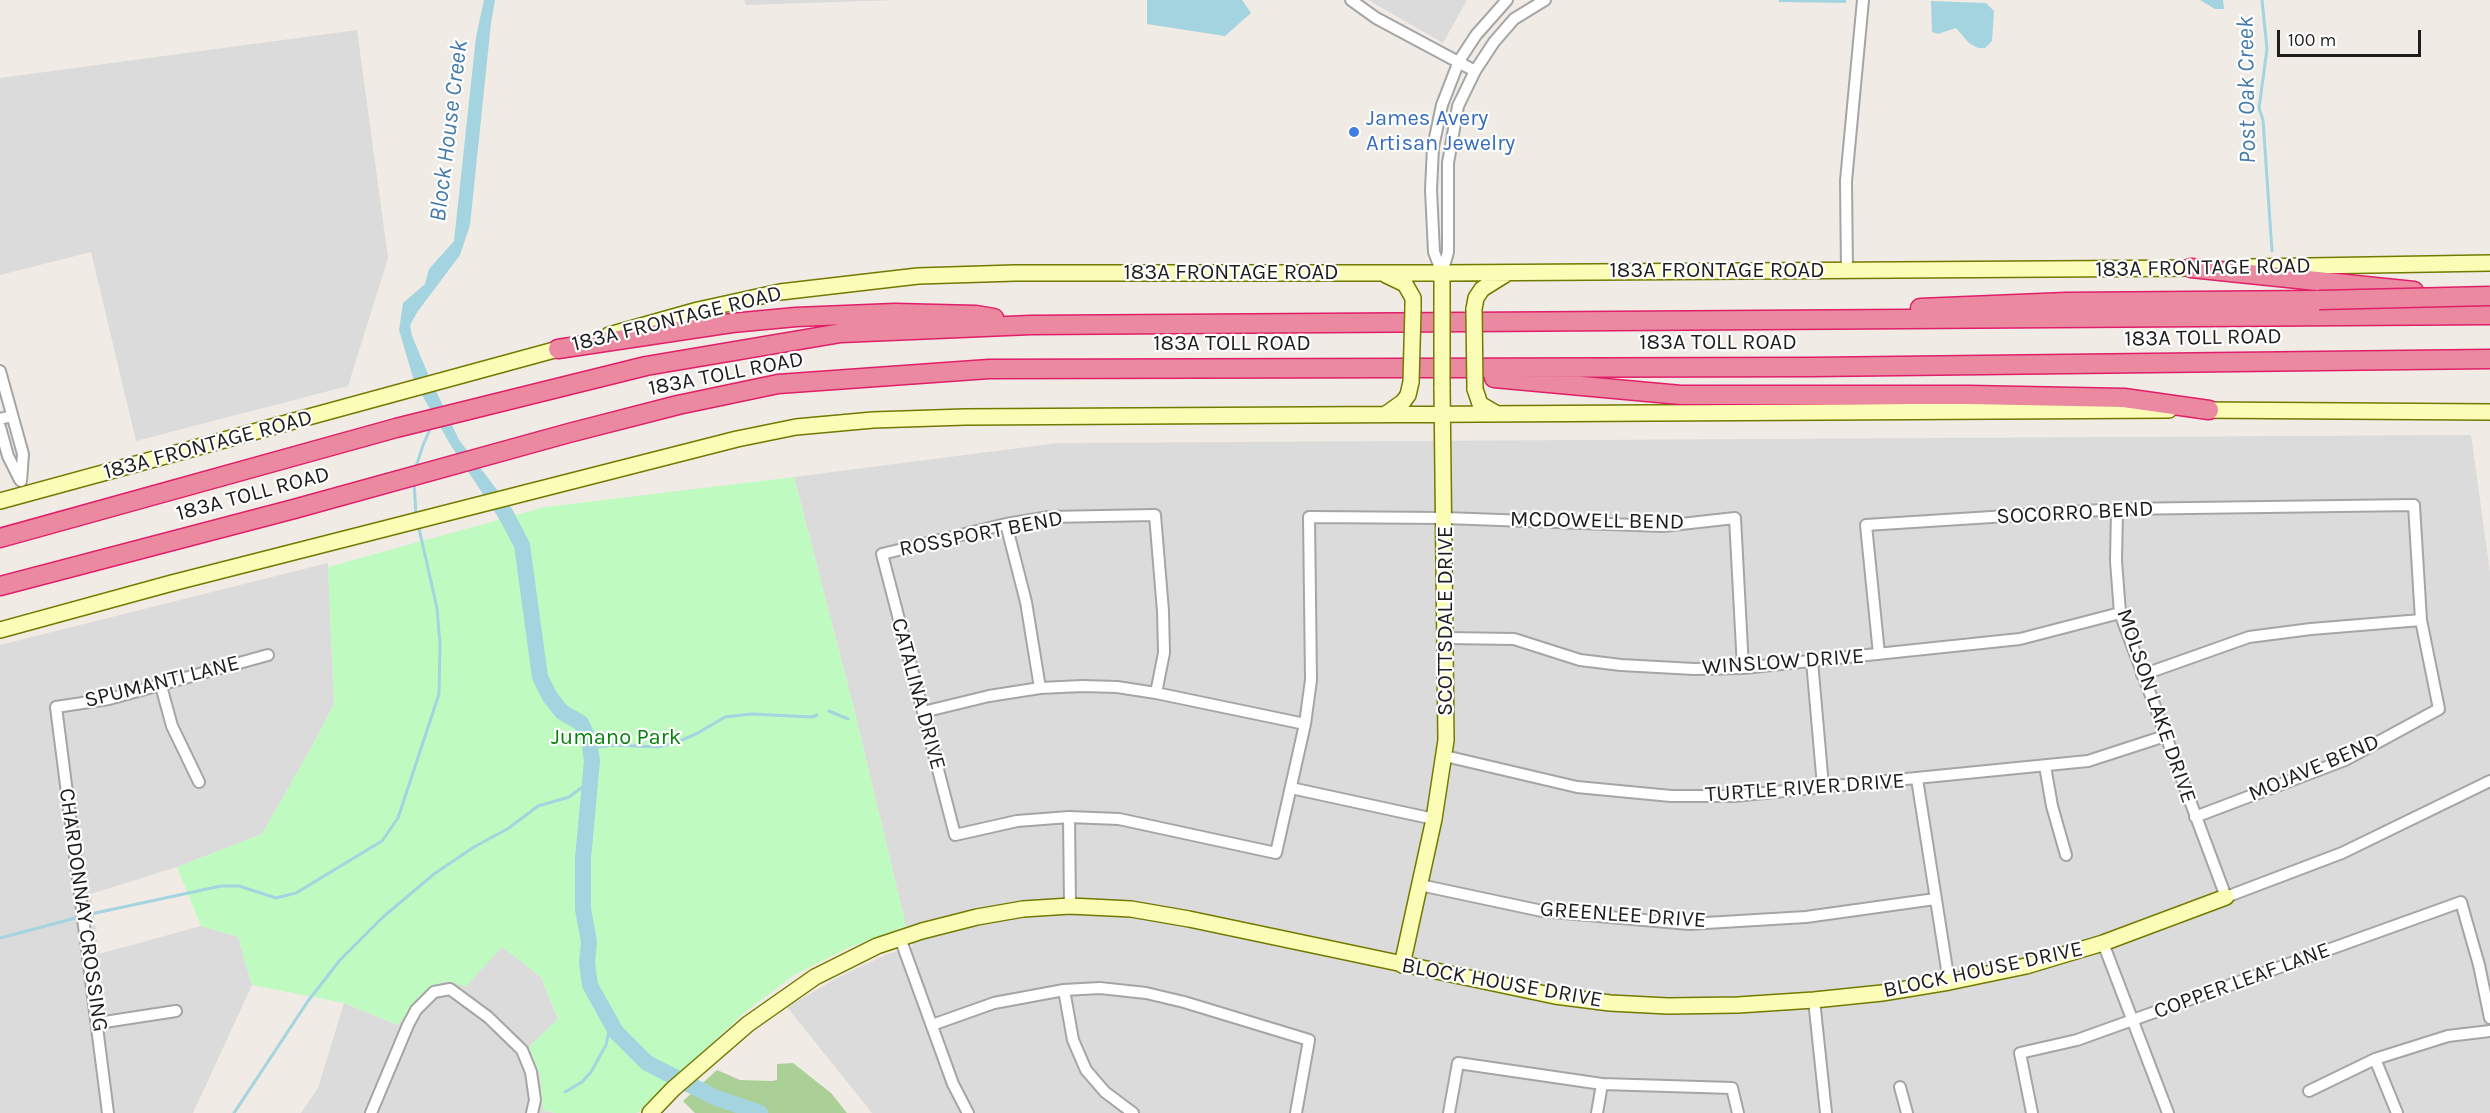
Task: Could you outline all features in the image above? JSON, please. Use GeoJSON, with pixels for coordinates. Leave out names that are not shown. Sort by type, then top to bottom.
{"type":"FeatureCollection","features":[{"type":"Feature","properties":{"kind":"highway"},"geometry":{"type":"LineString","coordinates":[[2191,268],[2490,297]]}},
{"type":"Feature","properties":{"kind":"highway"},"geometry":{"type":"LineString","coordinates":[[1736,321],[1807,312],[2066,302],[2490,297]]}},
{"type":"Feature","properties":{"kind":"highway"},"geometry":{"type":"LineString","coordinates":[[558,349],[732,323],[807,316],[896,313],[976,315],[1031,325]]}},
{"type":"Feature","properties":{"kind":"highway","name":"183A TOLL ROAD"},"geometry":{"type":"LineString","coordinates":[[0,538],[282,459],[669,361],[841,333],[1031,325],[2490,315]]}},
{"type":"Feature","properties":{"kind":"highway","name":"183A TOLL ROAD"},"geometry":{"type":"LineString","coordinates":[[0,586],[678,405],[778,384],[989,369],[1814,367],[2490,358]]}},
{"type":"Feature","properties":{"kind":"highway"},"geometry":{"type":"LineString","coordinates":[[1385,368],[1681,395],[1969,395],[2124,398],[2209,410]]}},
{"type":"Feature","properties":{"kind":"highway"},"geometry":{"type":"LineString","coordinates":[[0,598],[117,555]]}},
{"type":"Feature","properties":{"kind":"main road","name":"183A FRONTAGE ROAD"},"geometry":{"type":"LineString","coordinates":[[0,501],[22,488],[342,408],[729,303],[780,292],[918,276],[1015,273],[1847,271],[2490,263]]}},
{"type":"Feature","properties":{"kind":"main road"},"geometry":{"type":"LineString","coordinates":[[1378,273],[1405,284],[1413,298],[1411,382],[1408,395],[1403,402],[1386,414]]}},
{"type":"Feature","properties":{"kind":"main road","name":"SCOTTSDALE DRIVE"},"geometry":{"type":"LineString","coordinates":[[1402,965],[1434,819],[1447,723],[1442,273]]}},
{"type":"Feature","properties":{"kind":"main road"},"geometry":{"type":"LineString","coordinates":[[1499,415],[1480,404],[1475,389],[1474,309],[1476,298],[1482,290],[1509,273]]}},
{"type":"Feature","properties":{"kind":"main road"},"geometry":{"type":"LineString","coordinates":[[0,630],[698,449],[796,427],[873,420],[1386,414],[2209,410],[2490,412]]}},
{"type":"Feature","properties":{"kind":"main road","name":"BLOCK HOUSE DRIVE"},"geometry":{"type":"LineString","coordinates":[[650,1113],[673,1089],[747,1024],[815,977],[877,946],[900,938],[977,917],[1023,909],[1070,906],[1131,909],[1189,919],[1555,996],[1610,1003],[1738,1005],[1814,1000],[1950,982],[2026,966],[2103,943],[2226,897]]}},
{"type":"Feature","properties":{"kind":"street"},"geometry":{"type":"LineString","coordinates":[[1351,0],[1376,18],[1475,71]]}},
{"type":"Feature","properties":{"kind":"street","name":"SCOTTSDALE DRIVE"},"geometry":{"type":"LineString","coordinates":[[1442,273],[1434,252],[1431,190],[1433,147],[1442,105],[1459,61],[1476,35],[1507,0]]}},
{"type":"Feature","properties":{"kind":"street","name":"SCOTTSDALE DRIVE"},"geometry":{"type":"LineString","coordinates":[[1442,273],[1448,252],[1448,163],[1458,106],[1475,71],[1494,42],[1514,19],[1545,0]]}},
{"type":"Feature","properties":{"kind":"street"},"geometry":{"type":"LineString","coordinates":[[1847,271],[1846,181],[1863,0]]}},
{"type":"Feature","properties":{"kind":"street"},"geometry":{"type":"LineString","coordinates":[[0,371],[23,454],[22,488]]}},
{"type":"Feature","properties":{"kind":"street"},"geometry":{"type":"LineString","coordinates":[[0,419],[12,416]]}},
{"type":"Feature","properties":{"kind":"street"},"geometry":{"type":"LineString","coordinates":[[0,427],[8,456],[22,488]]}},
{"type":"Feature","properties":{"kind":"street","name":"SOCORRO BEND"},"geometry":{"type":"LineString","coordinates":[[1879,654],[1866,525],[2117,509],[2414,505]]}},
{"type":"Feature","properties":{"kind":"street","name":"MOJAVE BEND"},"geometry":{"type":"LineString","coordinates":[[2195,817],[2345,760],[2439,709],[2421,620],[2414,505]]}},
{"type":"Feature","properties":{"kind":"street","name":"MOLSON LAKE DRIVE"},"geometry":{"type":"LineString","coordinates":[[2117,509],[2116,561],[2120,613],[2226,897]]}},
{"type":"Feature","properties":{"kind":"street","name":"ROSSPORT BEND"},"geometry":{"type":"LineString","coordinates":[[882,554],[1006,524],[1049,517],[1155,515],[1164,653],[1156,693]]}},
{"type":"Feature","properties":{"kind":"street","name":"MCDOWELL BEND"},"geometry":{"type":"LineString","coordinates":[[1305,724],[1311,680],[1309,517],[1445,518],[1663,526],[1735,518],[1743,668]]}},
{"type":"Feature","properties":{"kind":"street"},"geometry":{"type":"LineString","coordinates":[[1006,524],[1026,602],[1040,688]]}},
{"type":"Feature","properties":{"kind":"street","name":"CATALINA DRIVE"},"geometry":{"type":"LineString","coordinates":[[882,554],[954,835],[1017,821],[1069,817]]}},
{"type":"Feature","properties":{"kind":"street","name":"WINSLOW DRIVE"},"geometry":{"type":"LineString","coordinates":[[1446,638],[1514,639],[1580,660],[1621,665],[1694,669],[1743,668],[2020,639],[2120,613]]}},
{"type":"Feature","properties":{"kind":"street"},"geometry":{"type":"LineString","coordinates":[[2142,675],[2249,637],[2310,629],[2421,620]]}},
{"type":"Feature","properties":{"kind":"street","name":"SPUMANTI LANE"},"geometry":{"type":"LineString","coordinates":[[56,707],[109,699],[161,686],[268,654]]}},
{"type":"Feature","properties":{"kind":"street"},"geometry":{"type":"LineString","coordinates":[[1812,661],[1823,786]]}},
{"type":"Feature","properties":{"kind":"street"},"geometry":{"type":"LineString","coordinates":[[161,686],[172,726],[199,782]]}},
{"type":"Feature","properties":{"kind":"street"},"geometry":{"type":"LineString","coordinates":[[923,712],[989,696],[1040,688],[1117,687],[1305,724],[1276,853],[1119,819],[1069,817],[1070,906]]}},
{"type":"Feature","properties":{"kind":"street","name":"CHARDONNAY CROSSING"},"geometry":{"type":"LineString","coordinates":[[56,707],[108,1113]]}},
{"type":"Feature","properties":{"kind":"street","name":"TURTLE RIVER DRIVE"},"geometry":{"type":"LineString","coordinates":[[1444,756],[1577,787],[1671,796],[1734,796],[2088,761],[2165,736]]}},
{"type":"Feature","properties":{"kind":"street"},"geometry":{"type":"LineString","coordinates":[[2045,766],[2052,806],[2066,855]]}},
{"type":"Feature","properties":{"kind":"street"},"geometry":{"type":"LineString","coordinates":[[1917,779],[1950,982]]}},
{"type":"Feature","properties":{"kind":"street","name":"BLOCK HOUSE DRIVE"},"geometry":{"type":"LineString","coordinates":[[2226,897],[2342,853],[2490,781]]}},
{"type":"Feature","properties":{"kind":"street"},"geometry":{"type":"LineString","coordinates":[[1291,788],[1434,819]]}},
{"type":"Feature","properties":{"kind":"street","name":"GREENLEE DRIVE"},"geometry":{"type":"LineString","coordinates":[[1420,885],[1542,911],[1689,924],[1806,917],[1935,898]]}},
{"type":"Feature","properties":{"kind":"street","name":"COPPER LEAF LANE"},"geometry":{"type":"LineString","coordinates":[[2032,1113],[2020,1053],[2077,1040],[2460,902],[2479,965],[2490,1018]]}},
{"type":"Feature","properties":{"kind":"street"},"geometry":{"type":"LineString","coordinates":[[900,938],[953,1084],[968,1113]]}},
{"type":"Feature","properties":{"kind":"street"},"geometry":{"type":"LineString","coordinates":[[2103,943],[2168,1113]]}},
{"type":"Feature","properties":{"kind":"street"},"geometry":{"type":"LineString","coordinates":[[932,1024],[994,1003],[1064,990],[1100,988],[1146,993],[1184,1002],[1309,1040],[1296,1113]]}},
{"type":"Feature","properties":{"kind":"street"},"geometry":{"type":"LineString","coordinates":[[371,1113],[412,1018],[424,1001],[434,992],[450,989],[488,1017],[522,1050],[531,1072],[535,1100],[532,1113]]}},
{"type":"Feature","properties":{"kind":"street"},"geometry":{"type":"LineString","coordinates":[[1064,990],[1073,1040],[1086,1070],[1105,1092],[1132,1113]]}},
{"type":"Feature","properties":{"kind":"street"},"geometry":{"type":"LineString","coordinates":[[1814,1000],[1826,1113]]}},
{"type":"Feature","properties":{"kind":"street"},"geometry":{"type":"LineString","coordinates":[[98,1023],[176,1011]]}},
{"type":"Feature","properties":{"kind":"street"},"geometry":{"type":"LineString","coordinates":[[2309,1091],[2375,1059],[2448,1036],[2490,1031]]}},
{"type":"Feature","properties":{"kind":"street"},"geometry":{"type":"LineString","coordinates":[[2375,1059],[2397,1113]]}},
{"type":"Feature","properties":{"kind":"street"},"geometry":{"type":"LineString","coordinates":[[1449,1113],[1458,1063],[1602,1084],[1732,1088],[1737,1113]]}},
{"type":"Feature","properties":{"kind":"street"},"geometry":{"type":"LineString","coordinates":[[1597,1113],[1602,1084]]}},
{"type":"Feature","properties":{"kind":"street"},"geometry":{"type":"LineString","coordinates":[[1900,1087],[1907,1113]]}},
{"type":"Feature","properties":{"kind":"shaded area"},"geometry":{"type":"Polygon","coordinates":[[[744,0],[896,0],[746,5],[744,0]]]}},
{"type":"Feature","properties":{"kind":"shaded area"},"geometry":{"type":"Polygon","coordinates":[[[1368,0],[1467,0],[1443,43],[1368,0]]]}},
{"type":"Feature","properties":{"kind":"shaded area"},"geometry":{"type":"Polygon","coordinates":[[[357,30],[388,258],[348,386],[136,441],[91,252],[0,275],[0,78],[357,30]]]}},
{"type":"Feature","properties":{"kind":"shaded area"},"geometry":{"type":"Polygon","coordinates":[[[2471,435],[2490,572],[2490,1113],[872,1113],[787,1007],[835,979],[885,955],[913,946],[906,926],[853,705],[794,477],[1058,443],[2471,435]]]}},
{"type":"Feature","properties":{"kind":"shaded area"},"geometry":{"type":"Polygon","coordinates":[[[328,563],[334,704],[262,834],[177,867],[91,894],[99,954],[201,926],[238,937],[252,985],[193,1113],[0,1113],[0,645],[328,563]]]}},
{"type":"Feature","properties":{"kind":"shaded area"},"geometry":{"type":"Polygon","coordinates":[[[501,946],[541,977],[558,1019],[529,1047],[540,1076],[543,1110],[555,1113],[301,1113],[318,1088],[344,1003],[398,1025],[420,995],[445,981],[466,986],[501,946]]]}},
{"type":"Feature","properties":{"kind":"green space","name":"Jumano Park"},"geometry":{"type":"Polygon","coordinates":[[[794,477],[853,705],[906,926],[848,948],[794,975],[744,1013],[637,1113],[555,1113],[543,1110],[540,1076],[529,1047],[558,1019],[541,977],[502,947],[466,986],[445,981],[420,995],[398,1025],[344,1003],[252,985],[238,937],[201,926],[177,867],[262,834],[334,704],[328,567],[545,507],[794,477]]]}},
{"type":"Feature","properties":{"kind":"green space"},"geometry":{"type":"Polygon","coordinates":[[[793,1063],[831,1093],[847,1113],[695,1113],[683,1101],[717,1070],[740,1080],[772,1081],[777,1080],[777,1064],[793,1063]]]}},
{"type":"Feature","properties":{"kind":"water"},"geometry":{"type":"Polygon","coordinates":[[[484,0],[495,0],[470,225],[460,255],[410,325],[412,336],[428,374],[459,440],[507,503],[521,527],[508,532],[450,444],[414,381],[399,330],[403,303],[425,284],[429,269],[454,241],[476,37],[484,0]]]}},
{"type":"Feature","properties":{"kind":"water"},"geometry":{"type":"Polygon","coordinates":[[[1147,0],[1242,0],[1251,13],[1225,36],[1147,24],[1147,0]]]}},
{"type":"Feature","properties":{"kind":"water"},"geometry":{"type":"Polygon","coordinates":[[[1779,0],[1846,0],[1846,3],[1779,2],[1779,0]]]}},
{"type":"Feature","properties":{"kind":"water"},"geometry":{"type":"Polygon","coordinates":[[[2200,0],[2223,0],[2224,9],[2215,9],[2200,0]]]}},
{"type":"Feature","properties":{"kind":"water"},"geometry":{"type":"Polygon","coordinates":[[[1931,1],[1986,3],[1994,11],[1992,41],[1985,48],[1978,48],[1969,43],[1956,28],[1938,34],[1932,32],[1931,1]]]}},
{"type":"Feature","properties":{"kind":"waterway","name":"Post Oak Creek"},"geometry":{"type":"LineString","coordinates":[[2262,0],[2267,49],[2259,108],[2263,120],[2272,251]]}},
{"type":"Feature","properties":{"kind":"waterway"},"geometry":{"type":"LineString","coordinates":[[416,467],[432,425]]}},
{"type":"Feature","properties":{"kind":"waterway"},"geometry":{"type":"LineString","coordinates":[[414,482],[416,515]]}},
{"type":"Feature","properties":{"kind":"waterway","name":"Block House Creek"},"geometry":{"type":"LineString","coordinates":[[504,511],[522,545],[540,677],[550,697],[562,712],[581,723],[589,740],[592,761],[583,858],[583,909],[589,942],[587,963],[590,985],[616,1032],[647,1063],[714,1097],[760,1113]]}},
{"type":"Feature","properties":{"kind":"waterway"},"geometry":{"type":"LineString","coordinates":[[86,915],[221,886],[239,886],[276,898],[296,893],[382,841],[398,818],[439,694],[440,645],[437,608],[418,524]]}},
{"type":"Feature","properties":{"kind":"waterway"},"geometry":{"type":"LineString","coordinates":[[829,711],[848,719]]}},
{"type":"Feature","properties":{"kind":"waterway"},"geometry":{"type":"LineString","coordinates":[[590,748],[614,745],[658,747],[675,743],[698,733],[725,717],[751,714],[812,717],[817,715]]}},
{"type":"Feature","properties":{"kind":"waterway"},"geometry":{"type":"LineString","coordinates":[[234,1113],[308,1001],[340,960],[383,917],[434,874],[474,847],[509,828],[538,806],[569,797],[589,782]]}},
{"type":"Feature","properties":{"kind":"waterway"},"geometry":{"type":"LineString","coordinates":[[0,938],[79,917]]}},
{"type":"Feature","properties":{"kind":"waterway"},"geometry":{"type":"LineString","coordinates":[[565,1092],[582,1082],[591,1072],[606,1045],[611,1022]]}},
{"type":"Feature","properties":{"kind":"place","name":"James Avery Artisan Jewelry"},"geometry":{"type":"Point","coordinates":[1354,132]}}]}
